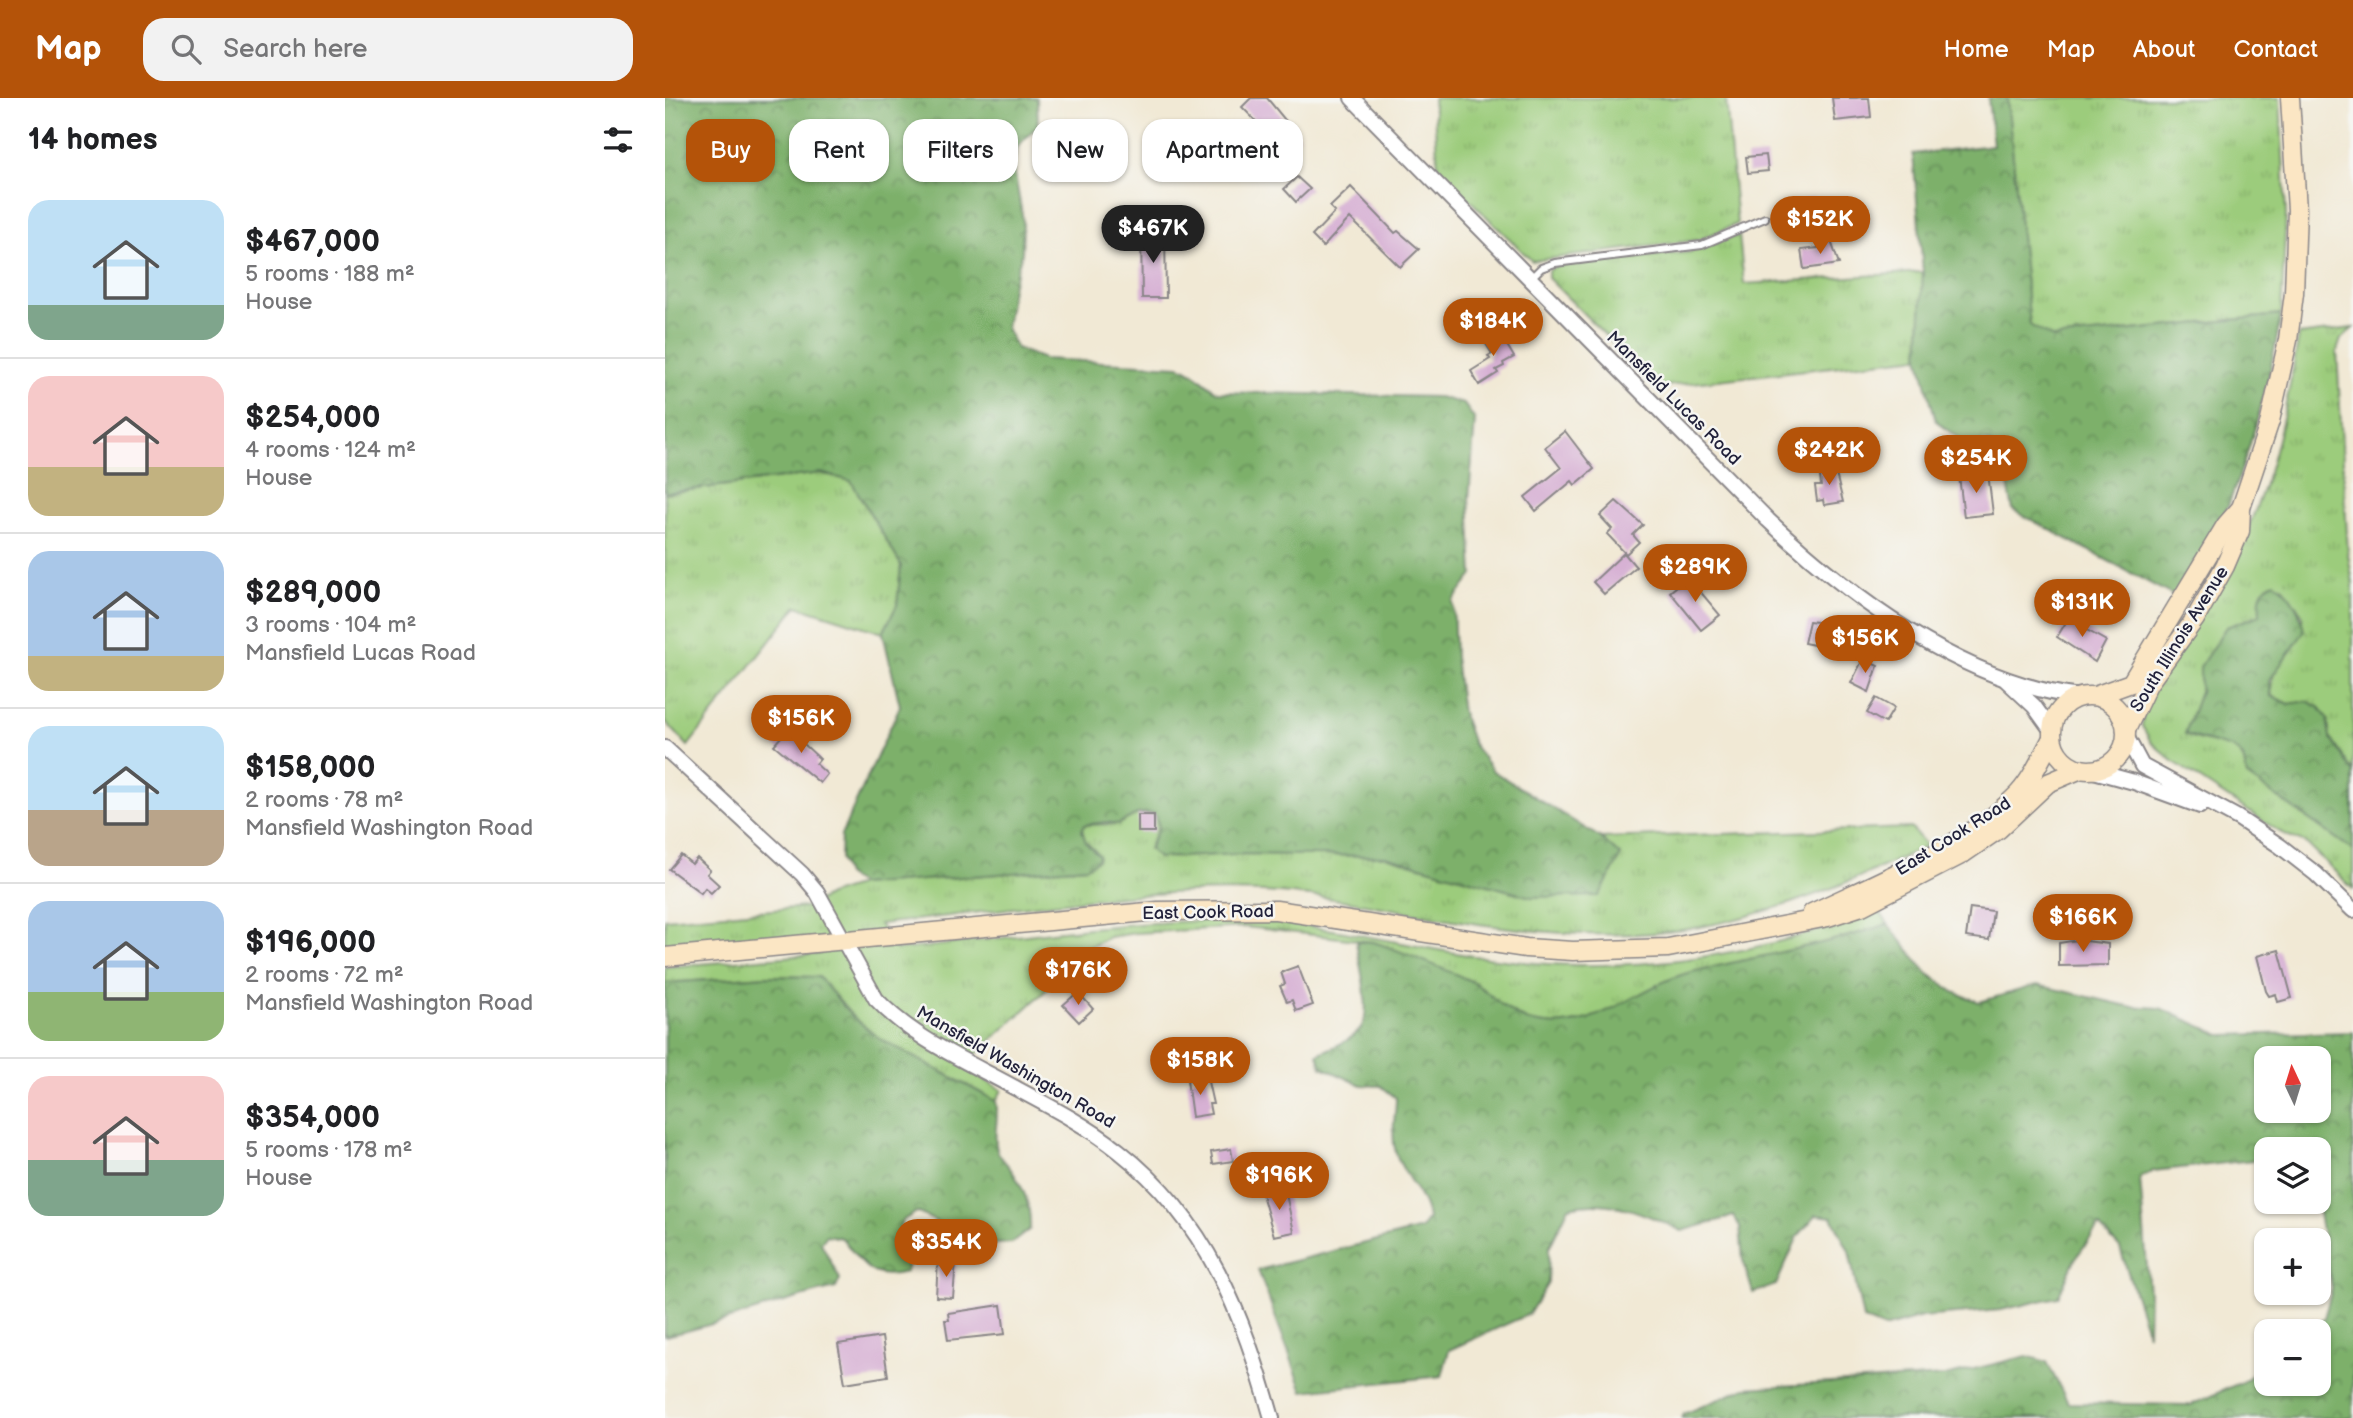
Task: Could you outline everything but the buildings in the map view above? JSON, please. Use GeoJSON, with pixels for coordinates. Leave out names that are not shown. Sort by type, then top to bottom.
{"type":"FeatureCollection","features":[{"type":"Feature","properties":{"kind":"main road","name":"South Illinois Avenue"},"geometry":{"type":"LineString","coordinates":[[2126,733],[2148,684],[2195,619],[2225,566],[2240,531],[2241,508],[2258,461],[2281,380],[2294,293],[2297,209],[2290,98]]}},
{"type":"Feature","properties":{"kind":"main road","name":"South Illinois Avenue"},"geometry":{"type":"LineString","coordinates":[[2088,696],[2131,683],[2226,525],[2241,508]]}},
{"type":"Feature","properties":{"kind":"main road"},"geometry":{"type":"LineString","coordinates":[[2088,696],[2116,708],[2126,733],[2123,747],[2110,763],[2086,769],[2062,758],[2052,735],[2060,709],[2088,696]]}},
{"type":"Feature","properties":{"kind":"main road","name":"East Cook Road"},"geometry":{"type":"LineString","coordinates":[[1790,923],[1893,875],[1992,816],[2022,788],[2052,735]]}},
{"type":"Feature","properties":{"kind":"main road","name":"East Cook Road"},"geometry":{"type":"LineString","coordinates":[[665,957],[1158,911],[1227,908],[1306,913],[1487,943],[1573,951],[1668,948],[1829,917],[1862,906],[1928,875],[1999,829],[2048,783],[2086,769]]}},
{"type":"Feature","properties":{"kind":"street","name":"Mansfield Lucas Road"},"geometry":{"type":"LineString","coordinates":[[1352,98],[1767,520],[1819,567],[1891,620],[2005,679],[2034,706],[2052,735]]}},
{"type":"Feature","properties":{"kind":"street","name":"Mansfield Lucas Road"},"geometry":{"type":"LineString","coordinates":[[2005,679],[2088,696]]}},
{"type":"Feature","properties":{"kind":"street"},"geometry":{"type":"LineString","coordinates":[[2126,733],[2142,766],[2238,818],[2316,874],[2353,910]]}},
{"type":"Feature","properties":{"kind":"street","name":"Mansfield Washington Road"},"geometry":{"type":"LineString","coordinates":[[665,748],[802,874],[817,892],[876,999],[889,1013],[926,1039],[1092,1132],[1128,1159],[1174,1204],[1217,1267],[1228,1288],[1254,1354],[1272,1418]]}},
{"type":"Feature","properties":{"kind":"street"},"geometry":{"type":"LineString","coordinates":[[2086,769],[2134,782],[2238,818]]}},
{"type":"Feature","properties":{"kind":"lane"},"geometry":{"type":"LineString","coordinates":[[1529,279],[1541,268],[1555,263],[1702,245],[1765,218]]}},
{"type":"Feature","properties":{"kind":"green space"},"geometry":{"type":"Polygon","coordinates":[[[665,98],[1037,98],[1038,119],[1032,119],[1032,131],[1018,146],[1018,119],[903,119],[903,182],[1016,182],[1023,220],[1022,253],[1012,287],[1006,328],[1017,349],[1044,359],[1179,366],[1195,374],[1218,392],[1439,397],[1464,404],[1475,420],[1469,499],[1473,575],[1453,601],[1455,657],[1462,713],[1473,744],[1493,771],[1601,838],[1621,856],[1599,896],[1531,897],[1385,856],[1239,854],[1158,858],[1149,849],[1159,826],[1154,813],[1137,814],[1118,824],[1107,822],[1084,825],[1082,830],[1086,843],[1099,855],[1098,860],[1087,867],[860,885],[846,875],[840,859],[841,835],[900,706],[883,633],[897,605],[901,565],[851,481],[821,473],[665,493],[665,98]]]}},
{"type":"Feature","properties":{"kind":"green space"},"geometry":{"type":"Polygon","coordinates":[[[1433,98],[1726,98],[1737,224],[1698,240],[1532,261],[1438,169],[1433,98]]]}},
{"type":"Feature","properties":{"kind":"green space"},"geometry":{"type":"Polygon","coordinates":[[[1988,98],[2007,98],[2030,325],[2053,338],[2281,315],[2265,389],[2244,462],[2217,533],[2183,601],[2013,510],[2002,454],[1988,441],[1966,444],[1936,421],[1919,357],[1923,272],[1913,154],[1993,145],[1988,98]]]}},
{"type":"Feature","properties":{"kind":"green space"},"geometry":{"type":"Polygon","coordinates":[[[2007,98],[2280,98],[2286,215],[2281,315],[2053,338],[2030,326],[2007,98]]]}},
{"type":"Feature","properties":{"kind":"green space"},"geometry":{"type":"Polygon","coordinates":[[[1739,235],[1744,284],[1923,272],[1919,357],[1657,387],[1548,278],[1548,271],[1556,266],[1690,252],[1739,235]]]}},
{"type":"Feature","properties":{"kind":"green space"},"geometry":{"type":"Polygon","coordinates":[[[2353,328],[2341,339],[2337,351],[2348,554],[2353,584],[2353,772],[2330,737],[2327,718],[2306,701],[2289,704],[2272,696],[2274,675],[2295,645],[2303,616],[2283,586],[2260,615],[2226,627],[2200,667],[2200,692],[2185,734],[2226,746],[2239,753],[2247,776],[2353,850],[2353,889],[2307,844],[2280,832],[2174,762],[2151,742],[2142,726],[2144,704],[2218,585],[2252,520],[2277,442],[2299,335],[2353,328]]]}},
{"type":"Feature","properties":{"kind":"green space"},"geometry":{"type":"Polygon","coordinates":[[[821,473],[851,481],[901,565],[897,605],[883,633],[797,606],[688,746],[665,721],[665,493],[821,473]]]}},
{"type":"Feature","properties":{"kind":"green space"},"geometry":{"type":"Polygon","coordinates":[[[2275,582],[2295,604],[2304,632],[2269,681],[2271,696],[2289,704],[2307,701],[2319,707],[2327,718],[2330,737],[2353,772],[2353,850],[2247,776],[2243,757],[2234,749],[2185,734],[2200,692],[2200,667],[2226,627],[2260,615],[2261,594],[2265,587],[2275,582]]]}},
{"type":"Feature","properties":{"kind":"green space"},"geometry":{"type":"Polygon","coordinates":[[[1154,813],[1159,826],[1150,844],[1158,858],[1238,854],[1385,856],[1531,897],[1620,856],[1601,838],[1911,828],[1927,846],[1844,883],[1788,904],[1730,921],[1675,931],[1593,934],[1538,931],[1458,921],[1319,897],[1216,891],[1120,896],[879,924],[897,950],[1128,925],[1267,922],[1350,933],[1487,958],[1585,965],[1635,964],[1735,951],[1831,926],[1877,908],[1888,924],[1828,944],[1689,973],[1592,1020],[1562,1026],[1530,1022],[1498,1004],[1474,982],[1374,942],[1245,927],[1109,937],[1074,955],[1057,980],[974,1056],[968,1070],[1002,1090],[996,1101],[880,1039],[851,1015],[819,977],[766,976],[665,983],[665,967],[820,954],[786,937],[665,948],[665,919],[807,907],[829,895],[860,885],[1087,867],[1096,851],[1086,843],[1082,830],[1084,825],[1118,824],[1137,814],[1154,813]]]}},
{"type":"Feature","properties":{"kind":"green space"},"geometry":{"type":"Polygon","coordinates":[[[1888,924],[1927,973],[1954,992],[1979,1002],[2037,985],[2128,1006],[2160,1008],[2221,1035],[2353,1032],[2353,1418],[1682,1418],[1684,1414],[1745,1388],[1945,1376],[2027,1356],[2047,1362],[2068,1403],[2191,1405],[2244,1381],[2254,1373],[2254,1396],[2331,1396],[2331,1319],[2323,1319],[2328,1305],[2331,1305],[2331,1228],[2321,1228],[2319,1214],[2331,1214],[2331,1137],[2254,1137],[2254,1160],[2153,1171],[2140,1178],[2149,1293],[2148,1334],[2120,1248],[2099,1226],[2075,1259],[2058,1297],[2001,1310],[1922,1317],[1884,1328],[1863,1319],[1849,1251],[1832,1217],[1816,1215],[1798,1236],[1776,1285],[1753,1293],[1743,1260],[1740,1227],[1734,1216],[1682,1231],[1627,1209],[1584,1204],[1569,1207],[1549,1248],[1548,1283],[1529,1314],[1449,1350],[1442,1376],[1303,1391],[1258,1270],[1421,1229],[1428,1219],[1423,1202],[1399,1162],[1394,1146],[1396,1098],[1381,1086],[1361,1085],[1322,1067],[1318,1054],[1349,1039],[1363,1024],[1366,1006],[1356,942],[1379,944],[1424,961],[1476,984],[1510,1011],[1525,1019],[1555,1024],[1596,1016],[1691,972],[1814,945],[1888,924]]]}},
{"type":"Feature","properties":{"kind":"green space"},"geometry":{"type":"Polygon","coordinates":[[[766,976],[819,977],[851,1015],[880,1039],[996,1101],[997,1150],[1023,1190],[1028,1204],[1030,1229],[1012,1243],[982,1245],[917,1212],[902,1221],[899,1230],[909,1260],[906,1272],[883,1275],[862,1263],[842,1238],[827,1235],[821,1243],[840,1279],[836,1288],[665,1336],[665,983],[766,976]]]}}]}
